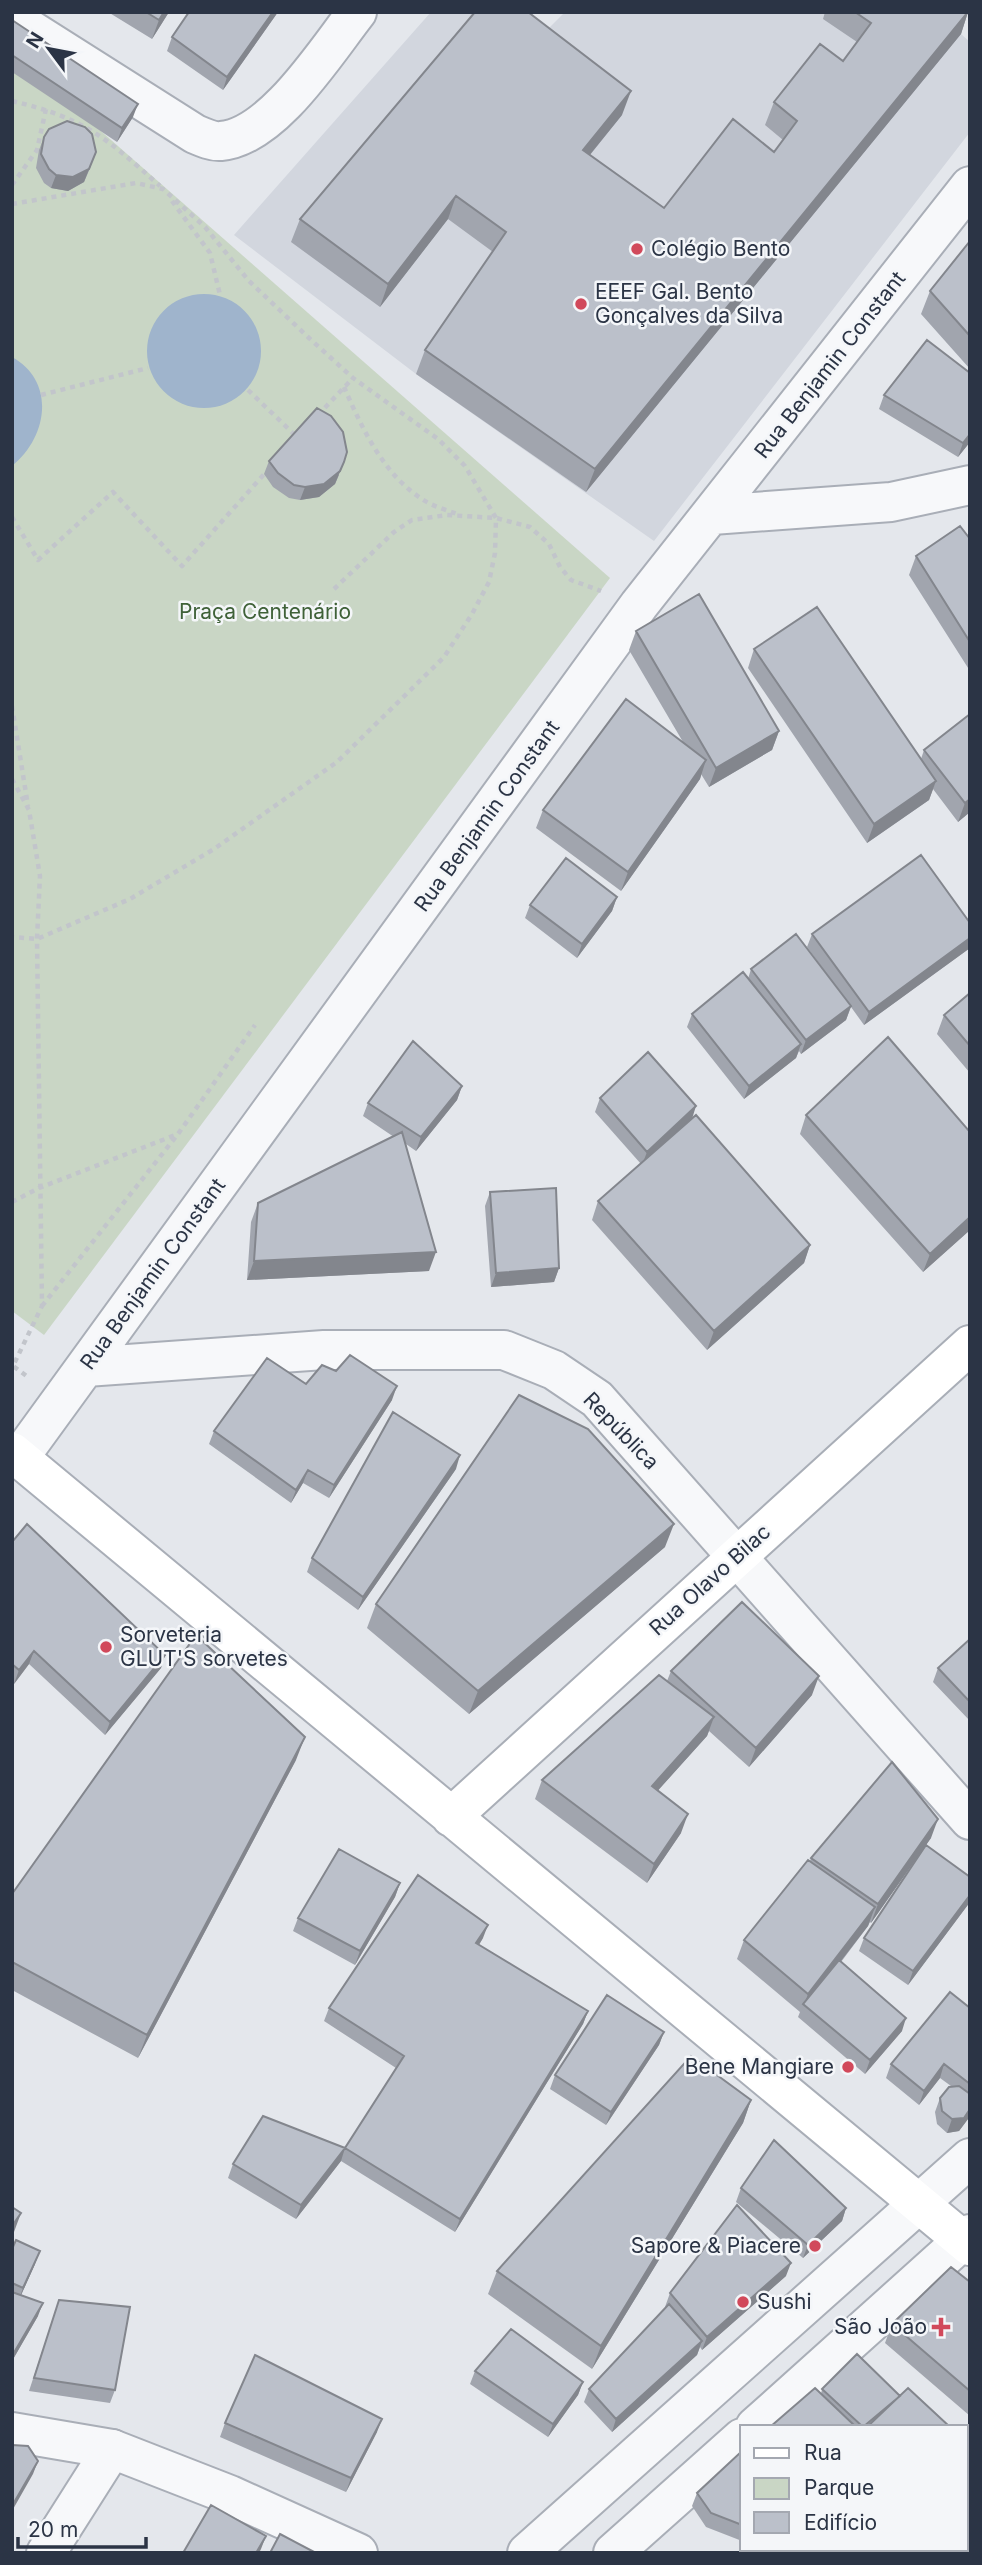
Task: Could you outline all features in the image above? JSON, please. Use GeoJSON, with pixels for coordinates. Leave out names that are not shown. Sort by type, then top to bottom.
{"type":"FeatureCollection","features":[{"type":"Feature","properties":{"kind":"main road","name":"Rua Olavo Bilac"},"geometry":{"type":"LineString","coordinates":[[451,1817],[970,1345]]}},
{"type":"Feature","properties":{"kind":"main road"},"geometry":{"type":"LineString","coordinates":[[15,1455],[967,2240]]}},
{"type":"Feature","properties":{"kind":"street"},"geometry":{"type":"LineString","coordinates":[[12,18],[195,134],[219,142],[245,134],[265,120],[296,90],[357,12]]}},
{"type":"Feature","properties":{"kind":"street","name":"Rua Benjamin Constant"},"geometry":{"type":"LineString","coordinates":[[15,1455],[86,1367],[639,605],[970,186]]}},
{"type":"Feature","properties":{"kind":"street"},"geometry":{"type":"LineString","coordinates":[[712,515],[891,502],[970,485]]}},
{"type":"Feature","properties":{"kind":"street","name":"República"},"geometry":{"type":"LineString","coordinates":[[86,1367],[324,1350],[504,1350],[554,1370],[597,1399],[970,1820]]}},
{"type":"Feature","properties":{"kind":"street"},"geometry":{"type":"LineString","coordinates":[[527,2553],[970,2158]]}},
{"type":"Feature","properties":{"kind":"street"},"geometry":{"type":"LineString","coordinates":[[757,2425],[967,2240]]}},
{"type":"Feature","properties":{"kind":"street"},"geometry":{"type":"LineString","coordinates":[[12,2432],[112,2449],[230,2495],[358,2553]]}},
{"type":"Feature","properties":{"kind":"street"},"geometry":{"type":"LineString","coordinates":[[613,2553],[740,2440]]}},
{"type":"Feature","properties":{"kind":"street"},"geometry":{"type":"LineString","coordinates":[[46,2553],[112,2449]]}},
{"type":"Feature","properties":{"kind":"path"},"geometry":{"type":"LineString","coordinates":[[12,101],[66,116],[107,138],[205,228],[249,281],[353,378],[438,439],[465,466],[496,518],[495,553],[489,582],[472,614],[444,657],[360,741],[304,787],[172,875],[118,905],[37,939],[12,937]]}},
{"type":"Feature","properties":{"kind":"path"},"geometry":{"type":"LineString","coordinates":[[12,185],[37,150],[46,109]]}},
{"type":"Feature","properties":{"kind":"path"},"geometry":{"type":"LineString","coordinates":[[12,204],[136,183],[163,189],[210,253],[220,295]]}},
{"type":"Feature","properties":{"kind":"path"},"geometry":{"type":"LineString","coordinates":[[41,395],[148,368]]}},
{"type":"Feature","properties":{"kind":"path"},"geometry":{"type":"LineString","coordinates":[[312,421],[353,378]]}},
{"type":"Feature","properties":{"kind":"path"},"geometry":{"type":"LineString","coordinates":[[344,387],[361,425],[389,469],[422,499],[461,516]]}},
{"type":"Feature","properties":{"kind":"path"},"geometry":{"type":"LineString","coordinates":[[248,390],[298,438]]}},
{"type":"Feature","properties":{"kind":"path"},"geometry":{"type":"LineString","coordinates":[[290,447],[305,429]]}},
{"type":"Feature","properties":{"kind":"path"},"geometry":{"type":"LineString","coordinates":[[12,517],[38,560],[113,492],[182,566],[273,465]]}},
{"type":"Feature","properties":{"kind":"path"},"geometry":{"type":"LineString","coordinates":[[334,589],[394,532],[412,520],[433,515],[461,516],[496,518],[530,527],[541,534],[571,580],[639,605]]}},
{"type":"Feature","properties":{"kind":"path"},"geometry":{"type":"LineString","coordinates":[[12,706],[40,876],[37,939],[42,1307]]}},
{"type":"Feature","properties":{"kind":"path"},"geometry":{"type":"LineString","coordinates":[[12,779],[29,810]]}},
{"type":"Feature","properties":{"kind":"path"},"geometry":{"type":"LineString","coordinates":[[61,1401],[13,1366],[42,1307],[178,1134],[255,1025]]}},
{"type":"Feature","properties":{"kind":"path"},"geometry":{"type":"LineString","coordinates":[[12,1202],[39,1188],[178,1134]]}},
{"type":"Feature","properties":{"kind":"shaded area","name":"EEEF Gal. Bento Gonçalves da Silva"},"geometry":{"type":"Polygon","coordinates":[[[431,12],[520,12],[545,32],[565,12],[936,12],[970,42],[970,132],[654,541],[416,374],[234,235],[431,12]]]}},
{"type":"Feature","properties":{"kind":"green space","name":"Praça Centenário"},"geometry":{"type":"Polygon","coordinates":[[[12,53],[610,578],[44,1335],[12,1311],[12,53]]]}},
{"type":"Feature","properties":{"kind":"water"},"geometry":{"type":"Polygon","coordinates":[[[204,294],[226,299],[244,311],[256,329],[261,351],[256,373],[244,391],[226,403],[204,408],[182,403],[164,391],[152,373],[147,351],[152,329],[164,311],[182,299],[204,294]]]}},
{"type":"Feature","properties":{"kind":"water"},"geometry":{"type":"Polygon","coordinates":[[[12,357],[26,368],[36,381],[42,410],[33,441],[12,466],[12,357]]]}},
{"type":"Feature","properties":{"kind":"building"},"geometry":{"type":"Polygon","coordinates":[[[146,12],[164,12],[159,20],[146,12]]]}},
{"type":"Feature","properties":{"kind":"building"},"geometry":{"type":"Polygon","coordinates":[[[189,12],[273,12],[227,77],[172,37],[189,12]]]}},
{"type":"Feature","properties":{"kind":"building","name":"Colégio Bento"},"geometry":{"type":"Polygon","coordinates":[[[475,12],[528,12],[631,91],[583,150],[664,208],[733,119],[774,152],[797,121],[774,102],[820,44],[843,61],[871,23],[855,12],[968,12],[595,469],[425,350],[506,232],[456,196],[388,284],[300,219],[475,12]]]}},
{"type":"Feature","properties":{"kind":"building"},"geometry":{"type":"Polygon","coordinates":[[[12,20],[138,104],[122,128],[12,55],[12,20]]]}},
{"type":"Feature","properties":{"kind":"building"},"geometry":{"type":"Polygon","coordinates":[[[67,121],[85,127],[92,134],[96,152],[89,169],[73,177],[56,175],[49,169],[41,154],[44,137],[49,129],[67,121]]]}},
{"type":"Feature","properties":{"kind":"building"},"geometry":{"type":"Polygon","coordinates":[[[970,241],[970,336],[930,291],[970,241]]]}},
{"type":"Feature","properties":{"kind":"building"},"geometry":{"type":"Polygon","coordinates":[[[927,340],[970,373],[970,434],[963,443],[884,395],[927,340]]]}},
{"type":"Feature","properties":{"kind":"building"},"geometry":{"type":"Polygon","coordinates":[[[317,408],[331,416],[343,432],[347,452],[340,471],[324,484],[305,487],[294,485],[278,473],[269,461],[317,408]]]}},
{"type":"Feature","properties":{"kind":"building"},"geometry":{"type":"Polygon","coordinates":[[[960,526],[970,539],[970,642],[916,556],[960,526]]]}},
{"type":"Feature","properties":{"kind":"building"},"geometry":{"type":"Polygon","coordinates":[[[699,594],[779,731],[716,768],[636,631],[699,594]]]}},
{"type":"Feature","properties":{"kind":"building"},"geometry":{"type":"Polygon","coordinates":[[[817,607],[936,781],[874,824],[754,649],[817,607]]]}},
{"type":"Feature","properties":{"kind":"building"},"geometry":{"type":"Polygon","coordinates":[[[626,699],[706,760],[628,872],[543,810],[626,699]]]}},
{"type":"Feature","properties":{"kind":"building"},"geometry":{"type":"Polygon","coordinates":[[[970,714],[970,799],[965,803],[924,750],[970,714]]]}},
{"type":"Feature","properties":{"kind":"building"},"geometry":{"type":"Polygon","coordinates":[[[921,855],[970,923],[970,938],[869,1012],[812,934],[921,855]]]}},
{"type":"Feature","properties":{"kind":"building"},"geometry":{"type":"Polygon","coordinates":[[[566,858],[617,897],[582,944],[530,905],[566,858]]]}},
{"type":"Feature","properties":{"kind":"building"},"geometry":{"type":"Polygon","coordinates":[[[796,934],[851,1006],[806,1040],[751,969],[796,934]]]}},
{"type":"Feature","properties":{"kind":"building"},"geometry":{"type":"Polygon","coordinates":[[[743,972],[801,1044],[749,1086],[692,1014],[743,972]]]}},
{"type":"Feature","properties":{"kind":"building"},"geometry":{"type":"Polygon","coordinates":[[[970,993],[970,1046],[944,1015],[970,993]]]}},
{"type":"Feature","properties":{"kind":"building"},"geometry":{"type":"Polygon","coordinates":[[[888,1037],[970,1132],[970,1217],[930,1254],[806,1115],[888,1037]]]}},
{"type":"Feature","properties":{"kind":"building"},"geometry":{"type":"Polygon","coordinates":[[[413,1041],[462,1086],[421,1137],[368,1103],[413,1041]]]}},
{"type":"Feature","properties":{"kind":"building"},"geometry":{"type":"Polygon","coordinates":[[[648,1052],[696,1106],[647,1152],[600,1098],[648,1052]]]}},
{"type":"Feature","properties":{"kind":"building"},"geometry":{"type":"Polygon","coordinates":[[[696,1115],[810,1245],[714,1331],[598,1201],[696,1115]]]}},
{"type":"Feature","properties":{"kind":"building"},"geometry":{"type":"Polygon","coordinates":[[[402,1132],[436,1252],[254,1261],[258,1203],[402,1132]]]}},
{"type":"Feature","properties":{"kind":"building"},"geometry":{"type":"Polygon","coordinates":[[[556,1188],[559,1268],[496,1273],[490,1192],[556,1188]]]}},
{"type":"Feature","properties":{"kind":"building"},"geometry":{"type":"Polygon","coordinates":[[[350,1355],[397,1386],[334,1485],[308,1470],[296,1490],[214,1431],[267,1358],[306,1384],[322,1365],[336,1371],[350,1355]]]}},
{"type":"Feature","properties":{"kind":"building"},"geometry":{"type":"Polygon","coordinates":[[[519,1395],[588,1429],[674,1524],[478,1691],[376,1604],[519,1395]]]}},
{"type":"Feature","properties":{"kind":"building"},"geometry":{"type":"Polygon","coordinates":[[[393,1412],[460,1455],[363,1597],[312,1558],[393,1412]]]}},
{"type":"Feature","properties":{"kind":"building"},"geometry":{"type":"Polygon","coordinates":[[[27,1524],[165,1655],[110,1722],[34,1651],[19,1670],[12,1664],[12,1542],[27,1524]]]}},
{"type":"Feature","properties":{"kind":"building"},"geometry":{"type":"Polygon","coordinates":[[[742,1602],[819,1676],[756,1748],[671,1671],[742,1602]]]}},
{"type":"Feature","properties":{"kind":"building"},"geometry":{"type":"Polygon","coordinates":[[[196,1635],[305,1737],[147,2035],[12,1962],[12,1894],[196,1635]]]}},
{"type":"Feature","properties":{"kind":"building"},"geometry":{"type":"Polygon","coordinates":[[[970,1639],[970,1702],[938,1668],[970,1639]]]}},
{"type":"Feature","properties":{"kind":"building"},"geometry":{"type":"Polygon","coordinates":[[[659,1675],[714,1717],[652,1786],[688,1814],[654,1864],[542,1780],[659,1675]]]}},
{"type":"Feature","properties":{"kind":"building"},"geometry":{"type":"Polygon","coordinates":[[[892,1762],[938,1819],[878,1904],[811,1858],[892,1762]]]}},
{"type":"Feature","properties":{"kind":"building"},"geometry":{"type":"Polygon","coordinates":[[[926,1845],[970,1877],[970,1895],[913,1971],[864,1938],[926,1845]]]}},
{"type":"Feature","properties":{"kind":"building"},"geometry":{"type":"Polygon","coordinates":[[[339,1849],[400,1883],[360,1951],[298,1918],[339,1849]]]}},
{"type":"Feature","properties":{"kind":"building"},"geometry":{"type":"Polygon","coordinates":[[[808,1860],[875,1907],[808,1994],[744,1940],[808,1860]]]}},
{"type":"Feature","properties":{"kind":"building"},"geometry":{"type":"Polygon","coordinates":[[[418,1875],[488,1925],[476,1943],[588,2011],[460,2219],[345,2148],[404,2056],[329,2008],[418,1875]]]}},
{"type":"Feature","properties":{"kind":"building"},"geometry":{"type":"Polygon","coordinates":[[[839,1960],[906,2018],[870,2060],[803,2004],[839,1960]]]}},
{"type":"Feature","properties":{"kind":"building"},"geometry":{"type":"Polygon","coordinates":[[[950,1992],[970,2008],[970,2084],[944,2064],[924,2091],[891,2064],[950,1992]]]}},
{"type":"Feature","properties":{"kind":"building"},"geometry":{"type":"Polygon","coordinates":[[[607,1995],[664,2032],[611,2112],[555,2075],[607,1995]]]}},
{"type":"Feature","properties":{"kind":"building"},"geometry":{"type":"Polygon","coordinates":[[[691,2056],[751,2100],[601,2346],[497,2271],[691,2056]]]}},
{"type":"Feature","properties":{"kind":"building"},"geometry":{"type":"Polygon","coordinates":[[[959,2086],[970,2094],[970,2109],[964,2118],[952,2119],[942,2111],[940,2098],[949,2087],[959,2086]]]}},
{"type":"Feature","properties":{"kind":"building"},"geometry":{"type":"Polygon","coordinates":[[[263,2116],[345,2148],[301,2205],[233,2164],[263,2116]]]}},
{"type":"Feature","properties":{"kind":"building"},"geometry":{"type":"Polygon","coordinates":[[[774,2140],[846,2208],[808,2245],[741,2188],[774,2140]]]}},
{"type":"Feature","properties":{"kind":"building"},"geometry":{"type":"Polygon","coordinates":[[[737,2205],[791,2263],[707,2337],[670,2293],[737,2205]]]}},
{"type":"Feature","properties":{"kind":"building"},"geometry":{"type":"Polygon","coordinates":[[[12,2207],[21,2213],[12,2226],[12,2207]]]}},
{"type":"Feature","properties":{"kind":"building"},"geometry":{"type":"Polygon","coordinates":[[[16,2240],[40,2251],[23,2288],[12,2283],[12,2249],[16,2240]]]}},
{"type":"Feature","properties":{"kind":"building"},"geometry":{"type":"Polygon","coordinates":[[[951,2267],[970,2282],[970,2391],[892,2324],[951,2267]]]}},
{"type":"Feature","properties":{"kind":"building"},"geometry":{"type":"Polygon","coordinates":[[[12,2292],[43,2303],[12,2356],[12,2292]]]}},
{"type":"Feature","properties":{"kind":"building"},"geometry":{"type":"Polygon","coordinates":[[[59,2300],[130,2307],[115,2390],[34,2378],[59,2300]]]}},
{"type":"Feature","properties":{"kind":"building"},"geometry":{"type":"Polygon","coordinates":[[[669,2304],[702,2341],[616,2419],[589,2389],[669,2304]]]}},
{"type":"Feature","properties":{"kind":"building"},"geometry":{"type":"Polygon","coordinates":[[[511,2329],[583,2382],[553,2424],[475,2371],[511,2329]]]}},
{"type":"Feature","properties":{"kind":"building"},"geometry":{"type":"Polygon","coordinates":[[[857,2354],[900,2396],[865,2425],[861,2425],[822,2389],[857,2354]]]}},
{"type":"Feature","properties":{"kind":"building"},"geometry":{"type":"Polygon","coordinates":[[[255,2355],[382,2419],[351,2478],[225,2423],[255,2355]]]}},
{"type":"Feature","properties":{"kind":"building"},"geometry":{"type":"Polygon","coordinates":[[[815,2388],[854,2425],[772,2425],[815,2388]]]}},
{"type":"Feature","properties":{"kind":"building"},"geometry":{"type":"Polygon","coordinates":[[[908,2388],[948,2425],[869,2425],[908,2388]]]}},
{"type":"Feature","properties":{"kind":"building"},"geometry":{"type":"Polygon","coordinates":[[[12,2445],[28,2446],[38,2461],[12,2506],[12,2445]]]}},
{"type":"Feature","properties":{"kind":"building"},"geometry":{"type":"Polygon","coordinates":[[[740,2453],[740,2524],[711,2513],[697,2493],[740,2453]]]}},
{"type":"Feature","properties":{"kind":"building"},"geometry":{"type":"Polygon","coordinates":[[[970,2478],[970,2506],[968,2506],[970,2478]]]}},
{"type":"Feature","properties":{"kind":"building"},"geometry":{"type":"Polygon","coordinates":[[[211,2505],[266,2536],[256,2553],[183,2553],[211,2505]]]}},
{"type":"Feature","properties":{"kind":"building"},"geometry":{"type":"Polygon","coordinates":[[[970,2506],[970,2553],[888,2553],[968,2551],[970,2506]]]}},
{"type":"Feature","properties":{"kind":"building"},"geometry":{"type":"Polygon","coordinates":[[[280,2534],[316,2553],[270,2553],[280,2534]]]}},
{"type":"Feature","properties":{"kind":"place","name":"Colégio Bento"},"geometry":{"type":"Point","coordinates":[637,249]}},
{"type":"Feature","properties":{"kind":"place","name":"EEEF Gal. Bento Gonçalves da Silva"},"geometry":{"type":"Point","coordinates":[581,304]}},
{"type":"Feature","properties":{"kind":"place","name":"Sorveteria GLUT'S sorvetes"},"geometry":{"type":"Point","coordinates":[106,1647]}},
{"type":"Feature","properties":{"kind":"place","name":"Bene Mangiare"},"geometry":{"type":"Point","coordinates":[848,2067]}},
{"type":"Feature","properties":{"kind":"place","name":"Sapore & Piacere"},"geometry":{"type":"Point","coordinates":[815,2246]}},
{"type":"Feature","properties":{"kind":"place","name":"Sushi"},"geometry":{"type":"Point","coordinates":[743,2302]}},
{"type":"Feature","properties":{"kind":"place","name":"São João"},"geometry":{"type":"Point","coordinates":[941,2327]}}]}
